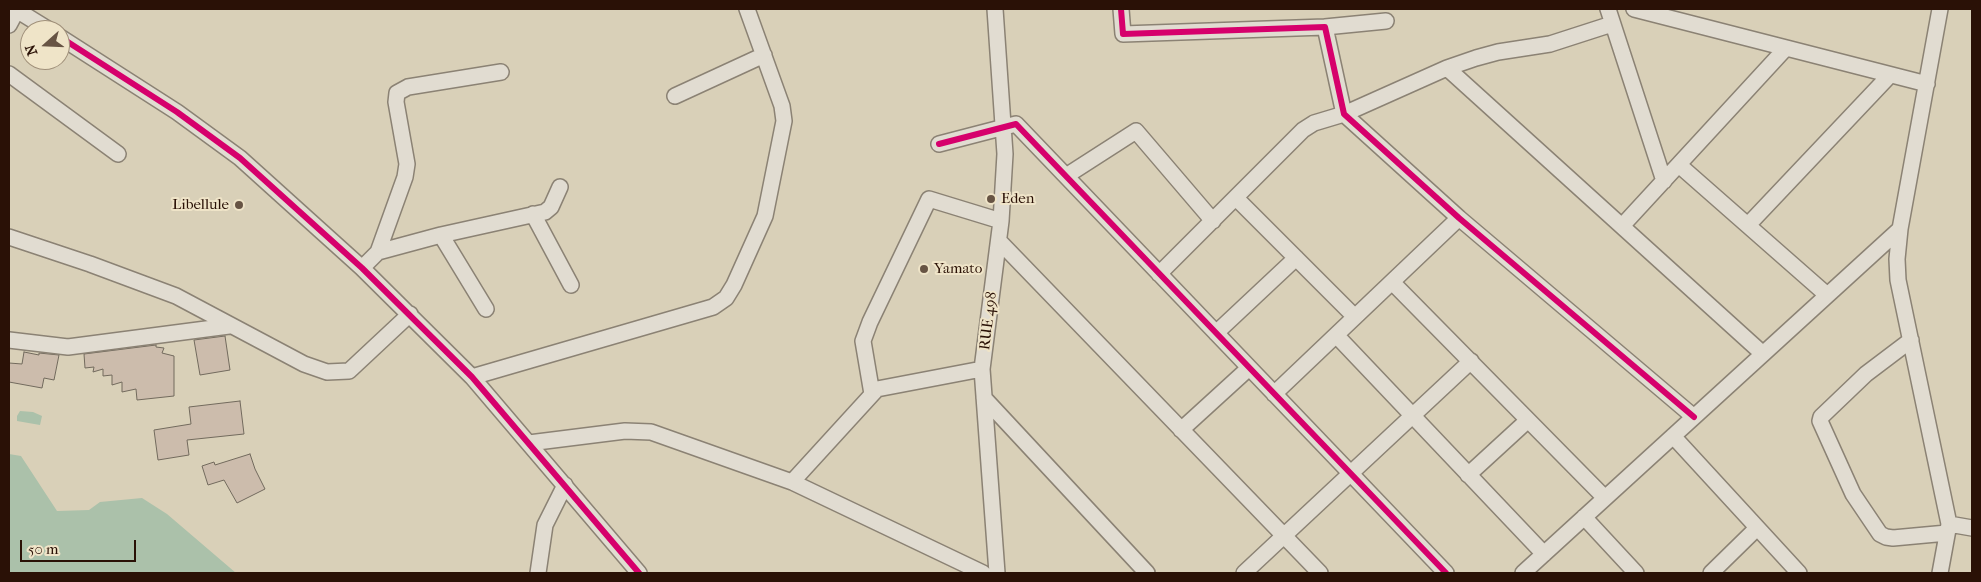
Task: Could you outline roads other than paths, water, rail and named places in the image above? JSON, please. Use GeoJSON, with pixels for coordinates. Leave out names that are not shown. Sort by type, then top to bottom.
{"type":"FeatureCollection","features":[{"type":"Feature","properties":{"kind":"street"},"geometry":{"type":"LineString","coordinates":[[9,26],[16,9],[33,20]]}},
{"type":"Feature","properties":{"kind":"street"},"geometry":{"type":"LineString","coordinates":[[472,377],[714,307],[726,298],[734,285],[765,216],[784,121],[782,106],[747,9]]}},
{"type":"Feature","properties":{"kind":"street","name":"RUE 498"},"geometry":{"type":"LineString","coordinates":[[995,9],[1005,154],[999,242],[982,369],[997,573]]}},
{"type":"Feature","properties":{"kind":"street"},"geometry":{"type":"LineString","coordinates":[[1121,9],[1122,34],[1325,27],[1386,21]]}},
{"type":"Feature","properties":{"kind":"street"},"geometry":{"type":"LineString","coordinates":[[1608,9],[1664,181]]}},
{"type":"Feature","properties":{"kind":"street"},"geometry":{"type":"LineString","coordinates":[[1634,9],[1927,84]]}},
{"type":"Feature","properties":{"kind":"street"},"geometry":{"type":"LineString","coordinates":[[1940,9],[1900,228],[1897,259],[1898,280],[1948,528],[1940,573]]}},
{"type":"Feature","properties":{"kind":"street"},"geometry":{"type":"LineString","coordinates":[[1159,274],[1303,130],[1314,123],[1344,114],[1448,68],[1498,52],[1550,44],[1612,24]]}},
{"type":"Feature","properties":{"kind":"street"},"geometry":{"type":"LineString","coordinates":[[1325,27],[1344,114],[1459,218],[1694,417]]}},
{"type":"Feature","properties":{"kind":"street"},"geometry":{"type":"LineString","coordinates":[[70,43],[176,112],[240,158],[362,268],[472,377],[639,573]]}},
{"type":"Feature","properties":{"kind":"street"},"geometry":{"type":"LineString","coordinates":[[1622,226],[1786,48]]}},
{"type":"Feature","properties":{"kind":"street"},"geometry":{"type":"LineString","coordinates":[[675,96],[764,55]]}},
{"type":"Feature","properties":{"kind":"street"},"geometry":{"type":"LineString","coordinates":[[1448,68],[1763,354]]}},
{"type":"Feature","properties":{"kind":"street"},"geometry":{"type":"LineString","coordinates":[[362,268],[378,252],[408,164],[396,102],[397,93],[408,87],[500,72]]}},
{"type":"Feature","properties":{"kind":"street"},"geometry":{"type":"LineString","coordinates":[[9,74],[118,154]]}},
{"type":"Feature","properties":{"kind":"street"},"geometry":{"type":"LineString","coordinates":[[1748,226],[1890,75]]}},
{"type":"Feature","properties":{"kind":"street"},"geometry":{"type":"LineString","coordinates":[[939,144],[1016,124],[1446,573]]}},
{"type":"Feature","properties":{"kind":"street"},"geometry":{"type":"LineString","coordinates":[[1066,176],[1136,131],[1213,220]]}},
{"type":"Feature","properties":{"kind":"street"},"geometry":{"type":"LineString","coordinates":[[1679,165],[1827,295]]}},
{"type":"Feature","properties":{"kind":"street"},"geometry":{"type":"LineString","coordinates":[[378,252],[440,235],[545,212],[551,207],[560,187]]}},
{"type":"Feature","properties":{"kind":"street"},"geometry":{"type":"LineString","coordinates":[[1236,198],[1355,317]]}},
{"type":"Feature","properties":{"kind":"street"},"geometry":{"type":"LineString","coordinates":[[872,394],[863,341],[870,322],[929,199],[1001,221]]}},
{"type":"Feature","properties":{"kind":"street"},"geometry":{"type":"LineString","coordinates":[[532,214],[571,285]]}},
{"type":"Feature","properties":{"kind":"street"},"geometry":{"type":"LineString","coordinates":[[1274,394],[1459,218]]}},
{"type":"Feature","properties":{"kind":"street"},"geometry":{"type":"LineString","coordinates":[[1523,573],[1900,228]]}},
{"type":"Feature","properties":{"kind":"street"},"geometry":{"type":"LineString","coordinates":[[440,235],[486,309]]}},
{"type":"Feature","properties":{"kind":"street"},"geometry":{"type":"LineString","coordinates":[[9,237],[90,264],[176,296],[229,326],[304,364],[327,372],[349,371],[410,314]]}},
{"type":"Feature","properties":{"kind":"street"},"geometry":{"type":"LineString","coordinates":[[999,242],[1320,573]]}},
{"type":"Feature","properties":{"kind":"street"},"geometry":{"type":"LineString","coordinates":[[1216,333],[1296,258]]}},
{"type":"Feature","properties":{"kind":"street"},"geometry":{"type":"LineString","coordinates":[[1392,282],[1605,498]]}},
{"type":"Feature","properties":{"kind":"street"},"geometry":{"type":"LineString","coordinates":[[9,340],[68,347],[229,326]]}},
{"type":"Feature","properties":{"kind":"street"},"geometry":{"type":"LineString","coordinates":[[1336,335],[1544,554]]}},
{"type":"Feature","properties":{"kind":"street"},"geometry":{"type":"LineString","coordinates":[[1911,340],[1866,374],[1822,416],[1820,421],[1853,494],[1880,534],[1893,538],[1948,528],[1972,528]]}},
{"type":"Feature","properties":{"kind":"street"},"geometry":{"type":"LineString","coordinates":[[1244,573],[1471,361]]}},
{"type":"Feature","properties":{"kind":"street"},"geometry":{"type":"LineString","coordinates":[[1181,430],[1249,368]]}},
{"type":"Feature","properties":{"kind":"street"},"geometry":{"type":"LineString","coordinates":[[792,482],[877,389],[982,369]]}},
{"type":"Feature","properties":{"kind":"street"},"geometry":{"type":"LineString","coordinates":[[984,398],[1148,573]]}},
{"type":"Feature","properties":{"kind":"street"},"geometry":{"type":"LineString","coordinates":[[1468,475],[1528,420]]}},
{"type":"Feature","properties":{"kind":"street"},"geometry":{"type":"LineString","coordinates":[[530,443],[625,431],[651,432],[792,482],[982,573]]}},
{"type":"Feature","properties":{"kind":"street"},"geometry":{"type":"LineString","coordinates":[[1673,436],[1799,573]]}},
{"type":"Feature","properties":{"kind":"street"},"geometry":{"type":"LineString","coordinates":[[538,573],[546,525],[565,485]]}},
{"type":"Feature","properties":{"kind":"street"},"geometry":{"type":"LineString","coordinates":[[1584,517],[1636,573]]}},
{"type":"Feature","properties":{"kind":"street"},"geometry":{"type":"LineString","coordinates":[[1711,573],[1757,528]]}},
{"type":"Feature","properties":{"kind":"place","name":"Eden"},"geometry":{"type":"Point","coordinates":[991,199]}},
{"type":"Feature","properties":{"kind":"place","name":"Libellule"},"geometry":{"type":"Point","coordinates":[239,205]}},
{"type":"Feature","properties":{"kind":"place","name":"Yamato"},"geometry":{"type":"Point","coordinates":[924,269]}}]}
